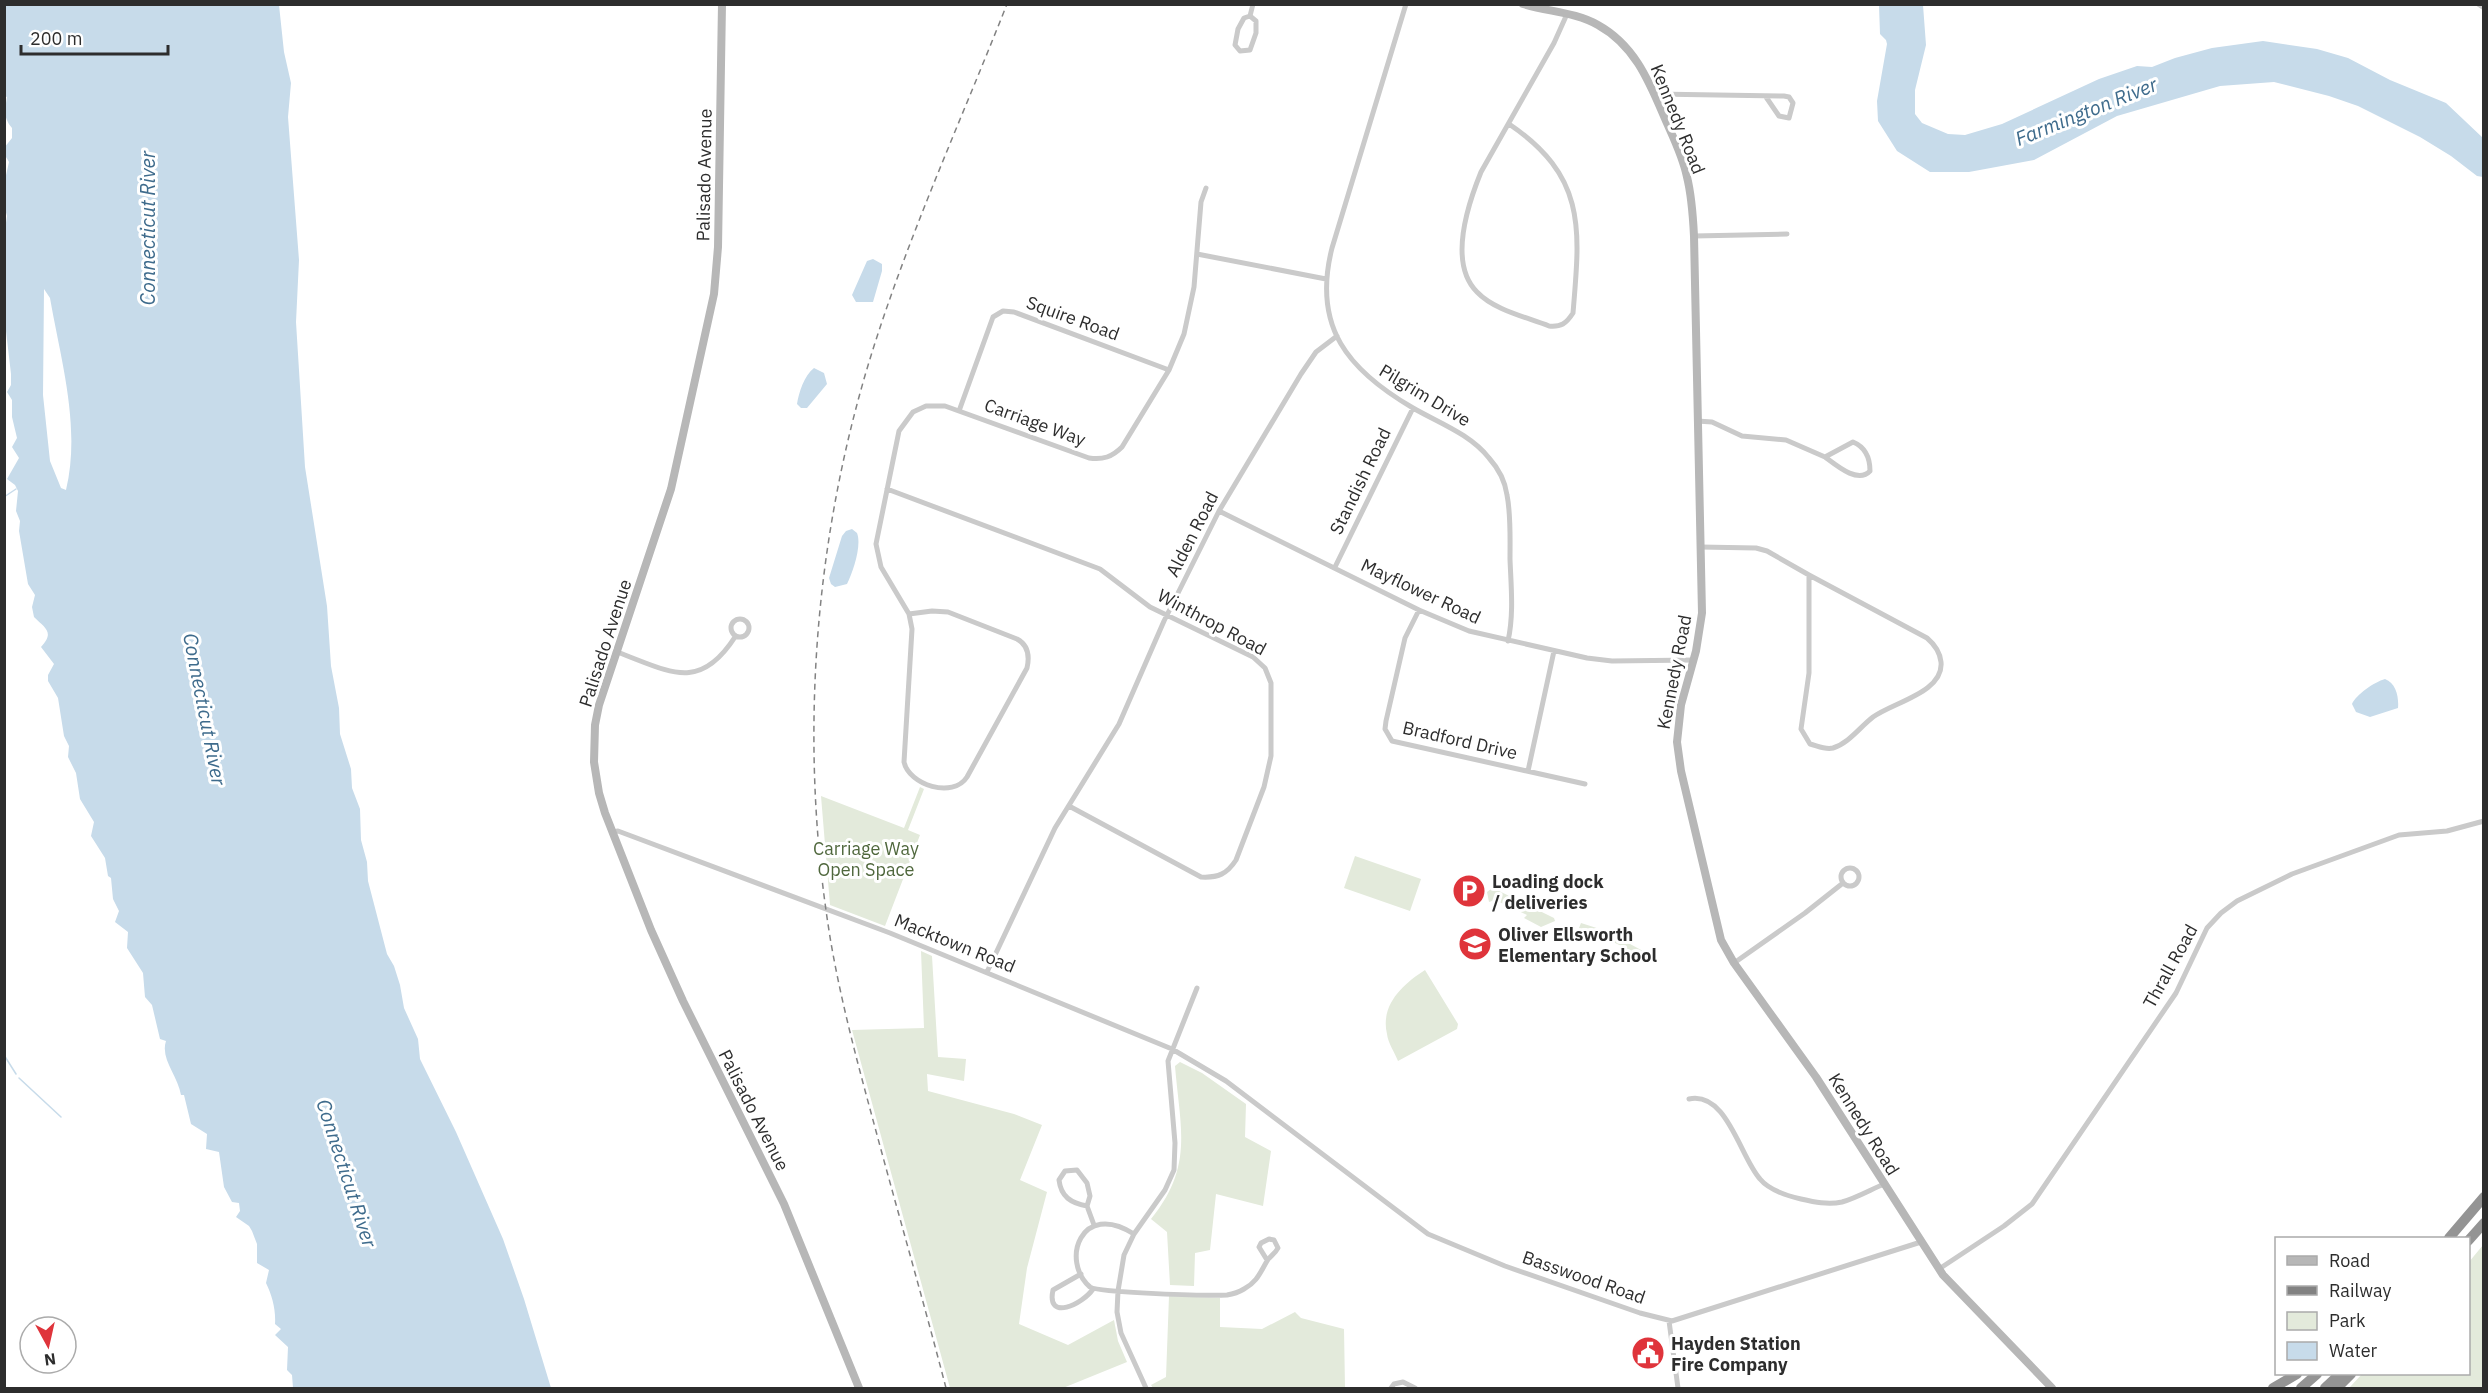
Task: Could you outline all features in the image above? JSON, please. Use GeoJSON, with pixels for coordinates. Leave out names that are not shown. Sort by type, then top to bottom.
{"type":"FeatureCollection","features":[{"type":"Feature","properties":{"kind":"highway"},"geometry":{"type":"LineString","coordinates":[[2451,1237],[2484,1197]]}},
{"type":"Feature","properties":{"kind":"highway"},"geometry":{"type":"LineString","coordinates":[[2470,1239],[2484,1223]]}},
{"type":"Feature","properties":{"kind":"highway"},"geometry":{"type":"LineString","coordinates":[[2273,1389],[2295,1375]]}},
{"type":"Feature","properties":{"kind":"highway"},"geometry":{"type":"LineString","coordinates":[[2301,1389],[2316,1375]]}},
{"type":"Feature","properties":{"kind":"highway"},"geometry":{"type":"LineString","coordinates":[[2325,1389],[2339,1375]]}},
{"type":"Feature","properties":{"kind":"highway"},"geometry":{"type":"LineString","coordinates":[[2337,1389],[2349,1375]]}},
{"type":"Feature","properties":{"kind":"street","name":"Palisado Avenue"},"geometry":{"type":"LineString","coordinates":[[722,4],[716,284],[670,489],[599,705],[594,737],[597,785],[612,832],[651,930],[682,1001],[784,1204],[858,1389]]}},
{"type":"Feature","properties":{"kind":"street"},"geometry":{"type":"LineString","coordinates":[[1250,16],[1254,4]]}},
{"type":"Feature","properties":{"kind":"street","name":"Pilgrim Drive"},"geometry":{"type":"LineString","coordinates":[[1406,4],[1327,266],[1329,313],[1336,336],[1346,354],[1364,375],[1413,408],[1476,444],[1490,459],[1504,482],[1509,523],[1512,615],[1508,641]]}},
{"type":"Feature","properties":{"kind":"street","name":"Kennedy Road"},"geometry":{"type":"LineString","coordinates":[[1523,4],[1567,14],[1598,25],[1622,43],[1641,66],[1655,94],[1687,175],[1694,236],[1701,621],[1677,728],[1678,755],[1717,926],[1726,952],[1816,1077],[1939,1269],[1960,1294],[2052,1389]]}},
{"type":"Feature","properties":{"kind":"street"},"geometry":{"type":"LineString","coordinates":[[2478,4],[2484,8]]}},
{"type":"Feature","properties":{"kind":"street"},"geometry":{"type":"LineString","coordinates":[[1509,124],[1526,136],[1544,154],[1559,174],[1569,194],[1576,217],[1578,248],[1572,313],[1567,323],[1557,326],[1549,326],[1486,299],[1473,288],[1465,271],[1462,241],[1473,193],[1494,145],[1509,124],[1554,43],[1567,14]]}},
{"type":"Feature","properties":{"kind":"street"},"geometry":{"type":"LineString","coordinates":[[1250,16],[1256,21],[1256,33],[1250,50],[1240,51],[1235,45],[1238,29],[1244,18],[1250,16]]}},
{"type":"Feature","properties":{"kind":"street"},"geometry":{"type":"LineString","coordinates":[[1655,94],[1784,96],[1791,99],[1794,108],[1789,118],[1779,116],[1766,97]]}},
{"type":"Feature","properties":{"kind":"street","name":"Carriage Way"},"geometry":{"type":"LineString","coordinates":[[909,614],[932,611],[948,612],[1023,642],[1028,654],[1027,668],[988,741],[967,777],[956,788],[942,789],[917,779],[905,768],[912,629],[909,614],[881,567],[876,544],[899,431],[908,416],[926,406],[945,406],[1089,458],[1107,458],[1114,455],[1122,447],[1169,369],[1185,334],[1197,254],[1201,202],[1206,188]]}},
{"type":"Feature","properties":{"kind":"street"},"geometry":{"type":"LineString","coordinates":[[1694,236],[1787,234]]}},
{"type":"Feature","properties":{"kind":"street"},"geometry":{"type":"LineString","coordinates":[[1197,254],[1326,279]]}},
{"type":"Feature","properties":{"kind":"street","name":"Squire Road"},"geometry":{"type":"LineString","coordinates":[[959,411],[993,317],[1003,311],[1014,312],[1169,369]]}},
{"type":"Feature","properties":{"kind":"street","name":"Alden Road"},"geometry":{"type":"LineString","coordinates":[[987,972],[1042,852],[1119,724],[1167,615],[1220,511],[1301,374],[1316,352],[1336,336]]}},
{"type":"Feature","properties":{"kind":"street","name":"Standish Road"},"geometry":{"type":"LineString","coordinates":[[1335,567],[1413,408]]}},
{"type":"Feature","properties":{"kind":"street"},"geometry":{"type":"LineString","coordinates":[[1697,422],[1712,423],[1742,436],[1786,440],[1859,477],[1870,471],[1869,459],[1859,445],[1853,442],[1825,458]]}},
{"type":"Feature","properties":{"kind":"street","name":"Winthrop Road"},"geometry":{"type":"LineString","coordinates":[[887,489],[1100,569],[1138,599],[1262,663],[1269,676],[1272,691],[1270,767],[1236,860],[1229,870],[1220,876],[1201,877],[1069,806]]}},
{"type":"Feature","properties":{"kind":"street","name":"Mayflower Road"},"geometry":{"type":"LineString","coordinates":[[1220,511],[1419,610],[1469,631],[1554,651],[1612,661],[1694,660]]}},
{"type":"Feature","properties":{"kind":"street"},"geometry":{"type":"LineString","coordinates":[[1700,546],[1755,548],[1767,551],[1927,638],[1936,648],[1941,660],[1938,676],[1927,689],[1884,710],[1840,745],[1829,749],[1810,744],[1801,729],[1809,673],[1809,575]]}},
{"type":"Feature","properties":{"kind":"street","name":"Bradford Drive"},"geometry":{"type":"LineString","coordinates":[[1419,610],[1401,650],[1386,721],[1385,729],[1392,741],[1585,784]]}},
{"type":"Feature","properties":{"kind":"street"},"geometry":{"type":"LineString","coordinates":[[617,652],[670,671],[689,673],[704,669],[717,661],[735,637]]}},
{"type":"Feature","properties":{"kind":"street"},"geometry":{"type":"LineString","coordinates":[[1528,771],[1554,651]]}},
{"type":"Feature","properties":{"kind":"street","name":"Thrall Road"},"geometry":{"type":"LineString","coordinates":[[1939,1269],[2004,1226],[2032,1204],[2176,993],[2207,928],[2221,913],[2261,888],[2399,835],[2447,831],[2484,821]]}},
{"type":"Feature","properties":{"kind":"street","name":"Macktown Road"},"geometry":{"type":"LineString","coordinates":[[612,832],[618,831],[987,972],[1172,1049],[1226,1081],[1271,1115]]}},
{"type":"Feature","properties":{"kind":"street"},"geometry":{"type":"LineString","coordinates":[[1734,963],[1843,883]]}},
{"type":"Feature","properties":{"kind":"street"},"geometry":{"type":"LineString","coordinates":[[1146,1389],[1121,1333],[1117,1312],[1118,1291],[1124,1255],[1134,1234],[1165,1190],[1174,1170],[1175,1143],[1168,1061],[1197,987]]}},
{"type":"Feature","properties":{"kind":"street"},"geometry":{"type":"LineString","coordinates":[[1689,1099],[1705,1099],[1719,1109],[1752,1168],[1771,1188],[1796,1198],[1830,1204],[1843,1202],[1884,1184]]}},
{"type":"Feature","properties":{"kind":"street","name":"Basswood Road"},"geometry":{"type":"LineString","coordinates":[[1271,1115],[1428,1234],[1501,1264],[1669,1322]]}},
{"type":"Feature","properties":{"kind":"street"},"geometry":{"type":"LineString","coordinates":[[1087,1206],[1064,1196],[1059,1180],[1065,1171],[1077,1170],[1082,1173],[1090,1196],[1087,1206],[1094,1225]]}},
{"type":"Feature","properties":{"kind":"street"},"geometry":{"type":"LineString","coordinates":[[1134,1234],[1111,1224],[1101,1223],[1094,1225],[1082,1236],[1078,1243],[1077,1253],[1081,1274],[1093,1289],[1232,1294],[1252,1284],[1258,1278],[1267,1260]]}},
{"type":"Feature","properties":{"kind":"street"},"geometry":{"type":"LineString","coordinates":[[1678,1389],[1669,1322],[1921,1242]]}},
{"type":"Feature","properties":{"kind":"street"},"geometry":{"type":"LineString","coordinates":[[1081,1274],[1053,1290],[1052,1295],[1056,1305],[1074,1306],[1087,1298],[1093,1289]]}},
{"type":"Feature","properties":{"kind":"street"},"geometry":{"type":"LineString","coordinates":[[1392,1389],[1394,1384],[1403,1382],[1414,1388]]}},
{"type":"Feature","properties":{"kind":"green space","name":"Carriage Way Open Space"},"geometry":{"type":"Polygon","coordinates":[[[920,787],[924,789],[908,830],[920,835],[885,926],[830,905],[821,796],[904,828],[920,787]]]}},
{"type":"Feature","properties":{"kind":"green space"},"geometry":{"type":"Polygon","coordinates":[[[1355,856],[1421,879],[1410,911],[1344,888],[1355,856]]]}},
{"type":"Feature","properties":{"kind":"green space"},"geometry":{"type":"Polygon","coordinates":[[[1491,889],[1554,918],[1555,921],[1541,927],[1524,918],[1527,915],[1495,900],[1489,902],[1487,892],[1491,889]]]}},
{"type":"Feature","properties":{"kind":"green space"},"geometry":{"type":"Polygon","coordinates":[[[1581,923],[1606,931],[1643,951],[1644,955],[1640,958],[1636,957],[1638,954],[1588,930],[1580,931],[1581,923]]]}},
{"type":"Feature","properties":{"kind":"green space"},"geometry":{"type":"Polygon","coordinates":[[[921,951],[932,956],[938,1057],[966,1059],[964,1081],[927,1074],[928,1091],[1014,1114],[1042,1125],[1020,1180],[1047,1192],[1027,1268],[1019,1324],[1068,1345],[1114,1320],[1118,1341],[1127,1362],[1063,1388],[950,1388],[852,1030],[924,1028],[921,951]]]}},
{"type":"Feature","properties":{"kind":"green space"},"geometry":{"type":"Polygon","coordinates":[[[1425,970],[1458,1024],[1457,1029],[1398,1061],[1388,1037],[1387,1014],[1395,996],[1401,989],[1425,970]]]}},
{"type":"Feature","properties":{"kind":"green space"},"geometry":{"type":"Polygon","coordinates":[[[1180,1062],[1202,1073],[1246,1104],[1245,1137],[1271,1151],[1263,1206],[1216,1194],[1210,1250],[1195,1253],[1194,1286],[1170,1285],[1167,1232],[1151,1219],[1165,1200],[1179,1164],[1181,1128],[1175,1066],[1180,1062]]]}},
{"type":"Feature","properties":{"kind":"green space"},"geometry":{"type":"Polygon","coordinates":[[[2483,1245],[2483,1388],[2349,1388],[2361,1375],[2470,1375],[2470,1261],[2483,1245]]]}},
{"type":"Feature","properties":{"kind":"green space"},"geometry":{"type":"Polygon","coordinates":[[[1169,1296],[1220,1298],[1220,1327],[1262,1329],[1295,1312],[1301,1318],[1344,1329],[1345,1388],[1153,1388],[1151,1385],[1166,1377],[1169,1296]]]}},
{"type":"Feature","properties":{"kind":"water","name":"Connecticut River"},"geometry":{"type":"Polygon","coordinates":[[[5,4],[279,5],[284,52],[291,83],[288,117],[299,260],[296,322],[305,467],[327,606],[331,666],[339,708],[340,734],[351,769],[352,788],[360,809],[361,840],[367,862],[368,881],[387,954],[394,966],[400,985],[404,1008],[418,1039],[420,1059],[456,1132],[503,1239],[551,1388],[293,1388],[292,1375],[287,1370],[288,1347],[275,1335],[281,1329],[275,1324],[273,1303],[266,1283],[269,1270],[257,1263],[257,1244],[252,1231],[236,1217],[240,1211],[239,1203],[232,1202],[224,1187],[219,1152],[206,1149],[207,1134],[191,1124],[184,1095],[181,1095],[167,1061],[166,1041],[160,1039],[152,1005],[145,997],[143,973],[127,948],[128,932],[115,922],[119,911],[113,899],[111,878],[108,876],[105,858],[91,836],[94,822],[80,799],[76,773],[68,757],[69,746],[64,736],[58,698],[48,681],[48,675],[54,664],[41,647],[48,634],[45,627],[34,617],[32,607],[35,595],[28,584],[19,531],[20,521],[16,511],[18,491],[15,485],[7,479],[19,458],[12,447],[17,438],[12,417],[12,400],[7,392],[11,385],[11,374],[4,314],[4,236],[7,216],[4,184],[9,162],[4,148],[12,138],[12,128],[6,117],[7,97],[4,96],[5,4]],[[44,289],[43,395],[50,461],[61,488],[66,490],[71,442],[68,394],[50,298],[44,289]]]}},
{"type":"Feature","properties":{"kind":"water","name":"Farmington River"},"geometry":{"type":"Polygon","coordinates":[[[1879,5],[1923,5],[1926,45],[1915,90],[1915,114],[1922,123],[1948,134],[1965,135],[2002,124],[2099,79],[2137,66],[2152,67],[2212,48],[2263,41],[2317,49],[2348,58],[2390,80],[2446,103],[2483,138],[2483,177],[2477,176],[2451,156],[2420,137],[2358,106],[2274,82],[2220,86],[2117,116],[2034,160],[1969,172],[1930,172],[1897,151],[1878,121],[1877,101],[1887,44],[1880,34],[1879,5]]]}},
{"type":"Feature","properties":{"kind":"water"},"geometry":{"type":"Polygon","coordinates":[[[873,259],[882,264],[882,271],[873,302],[856,302],[852,295],[867,261],[873,259]]]}},
{"type":"Feature","properties":{"kind":"water"},"geometry":{"type":"Polygon","coordinates":[[[814,368],[824,373],[827,384],[807,408],[801,408],[797,404],[801,389],[807,375],[814,368]]]}},
{"type":"Feature","properties":{"kind":"water"},"geometry":{"type":"Polygon","coordinates":[[[852,529],[857,533],[858,538],[858,551],[854,566],[847,584],[835,587],[829,578],[842,536],[846,531],[852,529]]]}},
{"type":"Feature","properties":{"kind":"water"},"geometry":{"type":"Polygon","coordinates":[[[2385,679],[2396,691],[2398,708],[2370,717],[2356,712],[2352,704],[2357,697],[2385,679]]]}},
{"type":"Feature","properties":{"kind":"waterway"},"geometry":{"type":"LineString","coordinates":[[4,497],[16,489]]}},
{"type":"Feature","properties":{"kind":"waterway"},"geometry":{"type":"LineString","coordinates":[[4,1055],[16,1074]]}},
{"type":"Feature","properties":{"kind":"waterway"},"geometry":{"type":"LineString","coordinates":[[19,1078],[61,1117]]}},
{"type":"Feature","properties":{"kind":"railway"},"geometry":{"type":"LineString","coordinates":[[946,1388],[860,1071],[831,943],[821,868],[815,793],[814,718],[817,642],[825,567],[837,492],[853,419],[874,346],[920,217],[1007,4]]}},
{"type":"Feature","properties":{"kind":"place","name":"Loading dock / deliveries"},"geometry":{"type":"Point","coordinates":[1469,891]}},
{"type":"Feature","properties":{"kind":"place","name":"Oliver Ellsworth Elementary School"},"geometry":{"type":"Point","coordinates":[1475,944]}},
{"type":"Feature","properties":{"kind":"place","name":"Hayden Station Fire Company"},"geometry":{"type":"Point","coordinates":[1648,1353]}}]}
